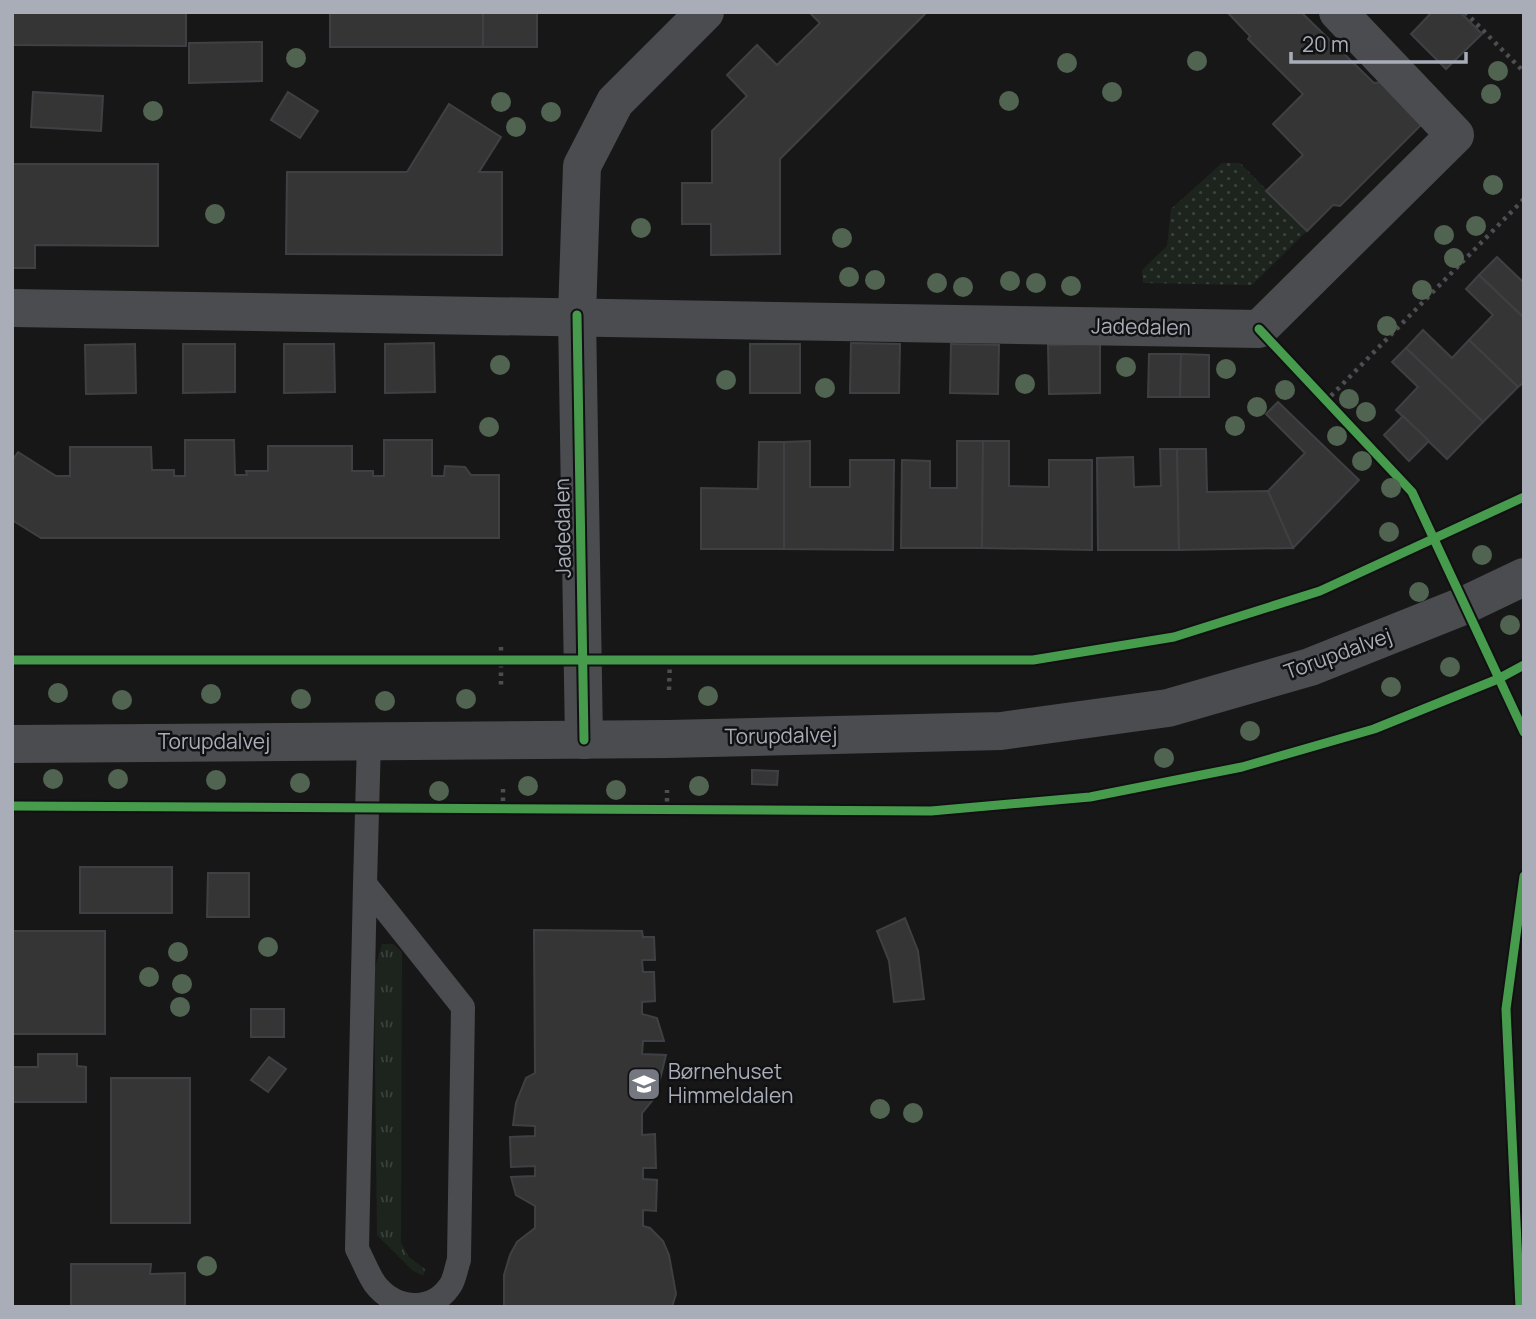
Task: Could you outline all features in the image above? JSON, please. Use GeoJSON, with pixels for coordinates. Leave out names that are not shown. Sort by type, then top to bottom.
{"type":"FeatureCollection","features":[{"type":"Feature","properties":{"kind":"street","name":"Jadedalen"},"geometry":{"type":"LineString","coordinates":[[584,740],[577,315],[582,166],[615,102],[705,12]]}},
{"type":"Feature","properties":{"kind":"street","name":"Jadedalen"},"geometry":{"type":"LineString","coordinates":[[12,307],[577,315],[1259,330],[1455,135],[1338,12]]}},
{"type":"Feature","properties":{"kind":"street","name":"Torupdalvej"},"geometry":{"type":"LineString","coordinates":[[12,744],[584,740],[1001,731],[1168,708],[1310,667],[1463,606],[1524,577]]}},
{"type":"Feature","properties":{"kind":"lane"},"geometry":{"type":"LineString","coordinates":[[365,884],[463,1007],[459,1259],[452,1285],[438,1299],[417,1306],[395,1302],[376,1285],[357,1249],[365,884],[369,741]]}},
{"type":"Feature","properties":{"kind":"path"},"geometry":{"type":"LineString","coordinates":[[1465,12],[1524,72]]}},
{"type":"Feature","properties":{"kind":"path"},"geometry":{"type":"LineString","coordinates":[[1325,402],[1524,199]]}},
{"type":"Feature","properties":{"kind":"path"},"geometry":{"type":"LineString","coordinates":[[1317,393],[1335,412]]}},
{"type":"Feature","properties":{"kind":"path"},"geometry":{"type":"LineString","coordinates":[[487,659],[583,659]]}},
{"type":"Feature","properties":{"kind":"path"},"geometry":{"type":"LineString","coordinates":[[660,659],[684,659]]}},
{"type":"Feature","properties":{"kind":"path"},"geometry":{"type":"LineString","coordinates":[[490,809],[517,809]]}},
{"type":"Feature","properties":{"kind":"path"},"geometry":{"type":"LineString","coordinates":[[653,810],[681,810]]}},
{"type":"Feature","properties":{"kind":"green space"},"geometry":{"type":"Polygon","coordinates":[[[1222,163],[1240,163],[1307,231],[1252,285],[1143,283],[1142,270],[1167,246],[1171,209],[1222,163]]]}},
{"type":"Feature","properties":{"kind":"green space"},"geometry":{"type":"Polygon","coordinates":[[[382,944],[393,944],[402,952],[401,1243],[409,1257],[425,1269],[423,1276],[412,1270],[377,1235],[374,971],[382,944]]]}},
{"type":"Feature","properties":{"kind":"building"},"geometry":{"type":"Polygon","coordinates":[[[12,12],[186,12],[186,46],[12,45],[12,12]]]}},
{"type":"Feature","properties":{"kind":"building"},"geometry":{"type":"Polygon","coordinates":[[[330,12],[483,12],[483,47],[330,47],[330,12]]]}},
{"type":"Feature","properties":{"kind":"building"},"geometry":{"type":"Polygon","coordinates":[[[483,12],[537,12],[537,47],[483,47],[483,12]]]}},
{"type":"Feature","properties":{"kind":"building"},"geometry":{"type":"Polygon","coordinates":[[[809,12],[927,12],[780,159],[780,254],[711,255],[711,224],[682,224],[682,183],[712,183],[712,131],[747,96],[727,75],[757,45],[777,65],[820,23],[809,12]]]}},
{"type":"Feature","properties":{"kind":"building"},"geometry":{"type":"Polygon","coordinates":[[[1227,12],[1301,12],[1374,83],[1381,82],[1422,124],[1340,206],[1333,205],[1307,231],[1266,191],[1303,155],[1273,124],[1303,94],[1248,39],[1250,36],[1227,12]]]}},
{"type":"Feature","properties":{"kind":"building"},"geometry":{"type":"Polygon","coordinates":[[[1432,12],[1460,12],[1482,34],[1446,69],[1411,34],[1432,12]]]}},
{"type":"Feature","properties":{"kind":"building"},"geometry":{"type":"Polygon","coordinates":[[[262,42],[262,81],[189,83],[189,43],[262,42]]]}},
{"type":"Feature","properties":{"kind":"building"},"geometry":{"type":"Polygon","coordinates":[[[33,92],[103,96],[101,131],[31,127],[33,92]]]}},
{"type":"Feature","properties":{"kind":"building"},"geometry":{"type":"Polygon","coordinates":[[[288,92],[318,111],[300,138],[271,120],[288,92]]]}},
{"type":"Feature","properties":{"kind":"building"},"geometry":{"type":"Polygon","coordinates":[[[449,104],[501,137],[479,172],[502,172],[502,255],[286,254],[287,172],[407,172],[449,104]]]}},
{"type":"Feature","properties":{"kind":"building"},"geometry":{"type":"Polygon","coordinates":[[[12,164],[158,164],[158,246],[35,245],[35,268],[12,268],[12,164]]]}},
{"type":"Feature","properties":{"kind":"building"},"geometry":{"type":"Polygon","coordinates":[[[1497,257],[1524,283],[1524,318],[1479,275],[1497,257]]]}},
{"type":"Feature","properties":{"kind":"building"},"geometry":{"type":"Polygon","coordinates":[[[1479,275],[1524,318],[1524,382],[1518,387],[1469,340],[1493,315],[1466,289],[1479,275]]]}},
{"type":"Feature","properties":{"kind":"building"},"geometry":{"type":"Polygon","coordinates":[[[1423,330],[1452,358],[1469,340],[1518,387],[1483,422],[1406,348],[1423,330]]]}},
{"type":"Feature","properties":{"kind":"building"},"geometry":{"type":"Polygon","coordinates":[[[434,343],[435,392],[385,393],[385,344],[434,343]]]}},
{"type":"Feature","properties":{"kind":"building"},"geometry":{"type":"Polygon","coordinates":[[[851,343],[900,344],[899,393],[850,393],[851,343]]]}},
{"type":"Feature","properties":{"kind":"building"},"geometry":{"type":"Polygon","coordinates":[[[135,344],[136,393],[86,394],[85,345],[135,344]]]}},
{"type":"Feature","properties":{"kind":"building"},"geometry":{"type":"Polygon","coordinates":[[[183,344],[235,344],[235,392],[183,393],[183,344]]]}},
{"type":"Feature","properties":{"kind":"building"},"geometry":{"type":"Polygon","coordinates":[[[284,344],[334,344],[335,392],[284,393],[284,344]]]}},
{"type":"Feature","properties":{"kind":"building"},"geometry":{"type":"Polygon","coordinates":[[[750,344],[800,344],[800,393],[750,393],[750,344]]]}},
{"type":"Feature","properties":{"kind":"building"},"geometry":{"type":"Polygon","coordinates":[[[951,344],[999,345],[998,394],[950,393],[951,344]]]}},
{"type":"Feature","properties":{"kind":"building"},"geometry":{"type":"Polygon","coordinates":[[[1100,344],[1100,393],[1049,394],[1048,345],[1100,344]]]}},
{"type":"Feature","properties":{"kind":"building"},"geometry":{"type":"Polygon","coordinates":[[[1406,348],[1483,422],[1447,459],[1396,410],[1418,387],[1392,362],[1406,348]]]}},
{"type":"Feature","properties":{"kind":"building"},"geometry":{"type":"Polygon","coordinates":[[[1149,354],[1181,354],[1180,397],[1148,397],[1149,354]]]}},
{"type":"Feature","properties":{"kind":"building"},"geometry":{"type":"Polygon","coordinates":[[[1181,354],[1209,355],[1209,397],[1180,397],[1181,354]]]}},
{"type":"Feature","properties":{"kind":"building"},"geometry":{"type":"Polygon","coordinates":[[[1278,402],[1359,480],[1293,548],[1268,491],[1305,453],[1266,414],[1278,402]]]}},
{"type":"Feature","properties":{"kind":"building"},"geometry":{"type":"Polygon","coordinates":[[[1403,416],[1429,441],[1409,461],[1384,435],[1403,416]]]}},
{"type":"Feature","properties":{"kind":"building"},"geometry":{"type":"Polygon","coordinates":[[[185,440],[234,440],[235,475],[247,475],[246,471],[268,471],[268,446],[352,446],[352,471],[373,471],[373,476],[384,476],[384,440],[432,440],[432,476],[444,476],[445,466],[465,467],[471,475],[499,475],[499,538],[41,538],[12,520],[12,461],[18,452],[56,476],[70,476],[70,447],[151,447],[152,470],[174,470],[174,476],[185,476],[185,440]]]}},
{"type":"Feature","properties":{"kind":"building"},"geometry":{"type":"Polygon","coordinates":[[[810,441],[810,487],[850,487],[850,460],[894,460],[893,550],[784,549],[784,442],[810,441]]]}},
{"type":"Feature","properties":{"kind":"building"},"geometry":{"type":"Polygon","coordinates":[[[957,441],[983,441],[982,548],[901,548],[902,460],[930,461],[930,488],[957,488],[957,441]]]}},
{"type":"Feature","properties":{"kind":"building"},"geometry":{"type":"Polygon","coordinates":[[[983,441],[1009,441],[1009,486],[1049,487],[1049,460],[1092,460],[1092,550],[982,548],[983,441]]]}},
{"type":"Feature","properties":{"kind":"building"},"geometry":{"type":"Polygon","coordinates":[[[759,442],[784,442],[784,549],[701,549],[701,488],[758,489],[759,442]]]}},
{"type":"Feature","properties":{"kind":"building"},"geometry":{"type":"Polygon","coordinates":[[[1160,449],[1177,449],[1179,550],[1098,550],[1097,458],[1133,457],[1134,487],[1161,486],[1160,449]]]}},
{"type":"Feature","properties":{"kind":"building"},"geometry":{"type":"Polygon","coordinates":[[[1177,449],[1206,449],[1207,492],[1268,491],[1293,548],[1179,550],[1177,449]]]}},
{"type":"Feature","properties":{"kind":"building"},"geometry":{"type":"Polygon","coordinates":[[[752,770],[778,771],[777,785],[752,784],[752,770]]]}},
{"type":"Feature","properties":{"kind":"building"},"geometry":{"type":"Polygon","coordinates":[[[80,867],[172,867],[172,913],[80,913],[80,867]]]}},
{"type":"Feature","properties":{"kind":"building"},"geometry":{"type":"Polygon","coordinates":[[[208,873],[249,873],[249,917],[207,917],[208,873]]]}},
{"type":"Feature","properties":{"kind":"building"},"geometry":{"type":"Polygon","coordinates":[[[905,918],[918,951],[924,999],[894,1002],[889,961],[877,931],[905,918]]]}},
{"type":"Feature","properties":{"kind":"building"},"geometry":{"type":"Polygon","coordinates":[[[534,930],[642,931],[643,937],[654,937],[655,960],[642,960],[643,972],[654,972],[655,1001],[642,1002],[642,1014],[657,1018],[664,1041],[643,1041],[642,1054],[666,1055],[656,1096],[642,1113],[642,1135],[655,1134],[656,1168],[643,1168],[643,1179],[657,1180],[656,1211],[643,1210],[643,1226],[650,1228],[663,1241],[669,1255],[676,1294],[672,1307],[504,1307],[504,1275],[510,1255],[517,1242],[535,1228],[535,1206],[516,1195],[511,1177],[535,1176],[535,1166],[511,1167],[510,1137],[535,1136],[535,1126],[513,1125],[516,1103],[526,1078],[535,1073],[534,930]]]}},
{"type":"Feature","properties":{"kind":"building"},"geometry":{"type":"Polygon","coordinates":[[[12,931],[105,931],[105,1034],[12,1034],[12,931]]]}},
{"type":"Feature","properties":{"kind":"building"},"geometry":{"type":"Polygon","coordinates":[[[251,1009],[284,1009],[284,1037],[251,1037],[251,1009]]]}},
{"type":"Feature","properties":{"kind":"building"},"geometry":{"type":"Polygon","coordinates":[[[38,1054],[77,1054],[77,1066],[86,1067],[86,1102],[12,1102],[12,1067],[38,1067],[38,1054]]]}},
{"type":"Feature","properties":{"kind":"building"},"geometry":{"type":"Polygon","coordinates":[[[269,1057],[286,1069],[268,1092],[251,1080],[269,1057]]]}},
{"type":"Feature","properties":{"kind":"building"},"geometry":{"type":"Polygon","coordinates":[[[111,1078],[190,1078],[190,1223],[111,1223],[111,1078]]]}},
{"type":"Feature","properties":{"kind":"building"},"geometry":{"type":"Polygon","coordinates":[[[71,1264],[151,1264],[150,1274],[185,1273],[185,1307],[71,1307],[71,1264]]]}},
{"type":"Feature","properties":{"kind":"cycle path"},"geometry":{"type":"LineString","coordinates":[[577,315],[584,740]]}},
{"type":"Feature","properties":{"kind":"cycle path"},"geometry":{"type":"LineString","coordinates":[[1259,329],[1412,492],[1524,732]]}},
{"type":"Feature","properties":{"kind":"cycle path"},"geometry":{"type":"LineString","coordinates":[[12,660],[1033,660],[1174,637],[1320,591],[1524,497]]}},
{"type":"Feature","properties":{"kind":"cycle path"},"geometry":{"type":"LineString","coordinates":[[12,806],[931,811],[1090,797],[1242,767],[1374,729],[1498,679],[1524,665]]}},
{"type":"Feature","properties":{"kind":"cycle path"},"geometry":{"type":"LineString","coordinates":[[1520,1307],[1506,1009],[1524,876]]}},
{"type":"Feature","properties":{"kind":"place","name":"Børnehuset Himmeldalen"},"geometry":{"type":"Point","coordinates":[644,1084]}}]}
